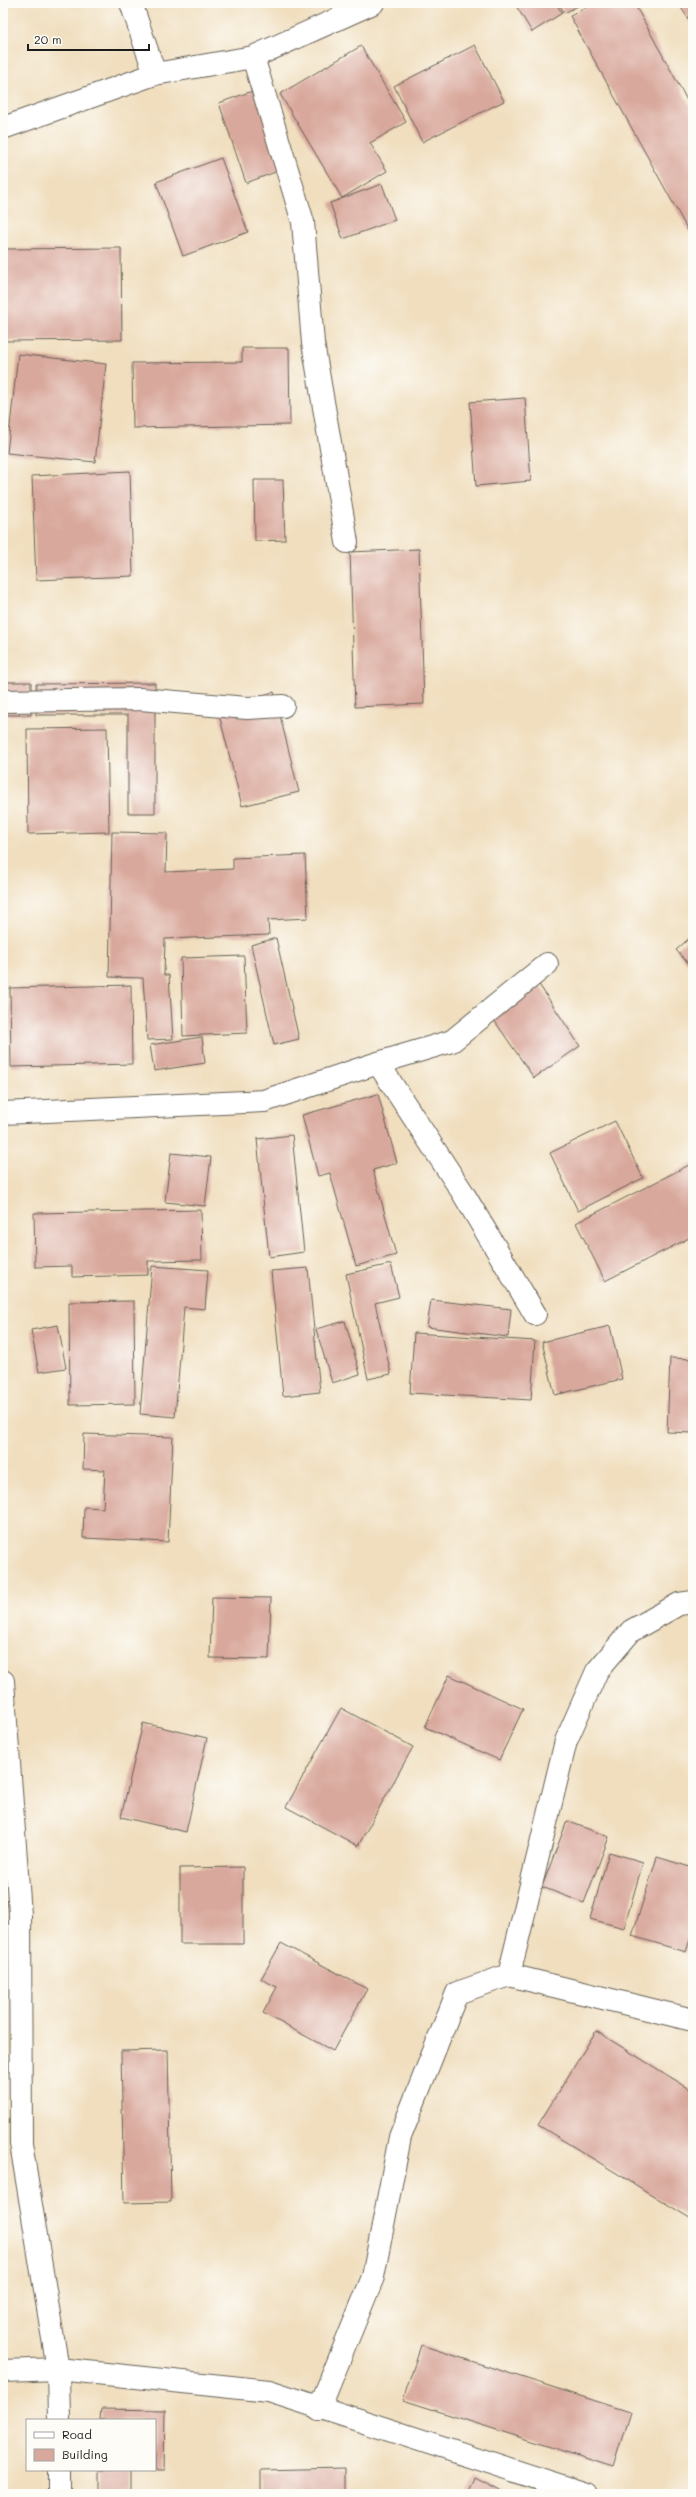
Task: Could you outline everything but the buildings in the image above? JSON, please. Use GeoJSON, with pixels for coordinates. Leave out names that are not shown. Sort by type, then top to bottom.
{"type":"FeatureCollection","features":[{"type":"Feature","properties":{"kind":"street"},"geometry":{"type":"LineString","coordinates":[[131,3],[155,74]]}},
{"type":"Feature","properties":{"kind":"street"},"geometry":{"type":"LineString","coordinates":[[3,128],[155,74],[253,56],[372,3]]}},
{"type":"Feature","properties":{"kind":"street"},"geometry":{"type":"LineString","coordinates":[[253,56],[303,222],[313,343],[347,542]]}},
{"type":"Feature","properties":{"kind":"street"},"geometry":{"type":"LineString","coordinates":[[3,701],[140,699],[247,708],[283,706]]}},
{"type":"Feature","properties":{"kind":"street"},"geometry":{"type":"LineString","coordinates":[[3,1113],[264,1101],[378,1063],[452,1042],[547,964]]}},
{"type":"Feature","properties":{"kind":"street"},"geometry":{"type":"LineString","coordinates":[[378,1063],[463,1193],[535,1314]]}},
{"type":"Feature","properties":{"kind":"street"},"geometry":{"type":"LineString","coordinates":[[509,1975],[566,1741],[598,1671],[631,1631],[679,1604],[693,1602]]}},
{"type":"Feature","properties":{"kind":"street"},"geometry":{"type":"LineString","coordinates":[[3,1681],[20,1914],[21,2144],[58,2369],[59,2419]]}},
{"type":"Feature","properties":{"kind":"street"},"geometry":{"type":"LineString","coordinates":[[319,2409],[373,2277],[400,2137],[458,1993],[509,1975],[693,2020]]}},
{"type":"Feature","properties":{"kind":"street"},"geometry":{"type":"LineString","coordinates":[[3,2371],[58,2369],[269,2391],[319,2409],[586,2494]]}},
{"type":"Feature","properties":{"kind":"street"},"geometry":{"type":"LineString","coordinates":[[59,2471],[59,2494]]}}]}
